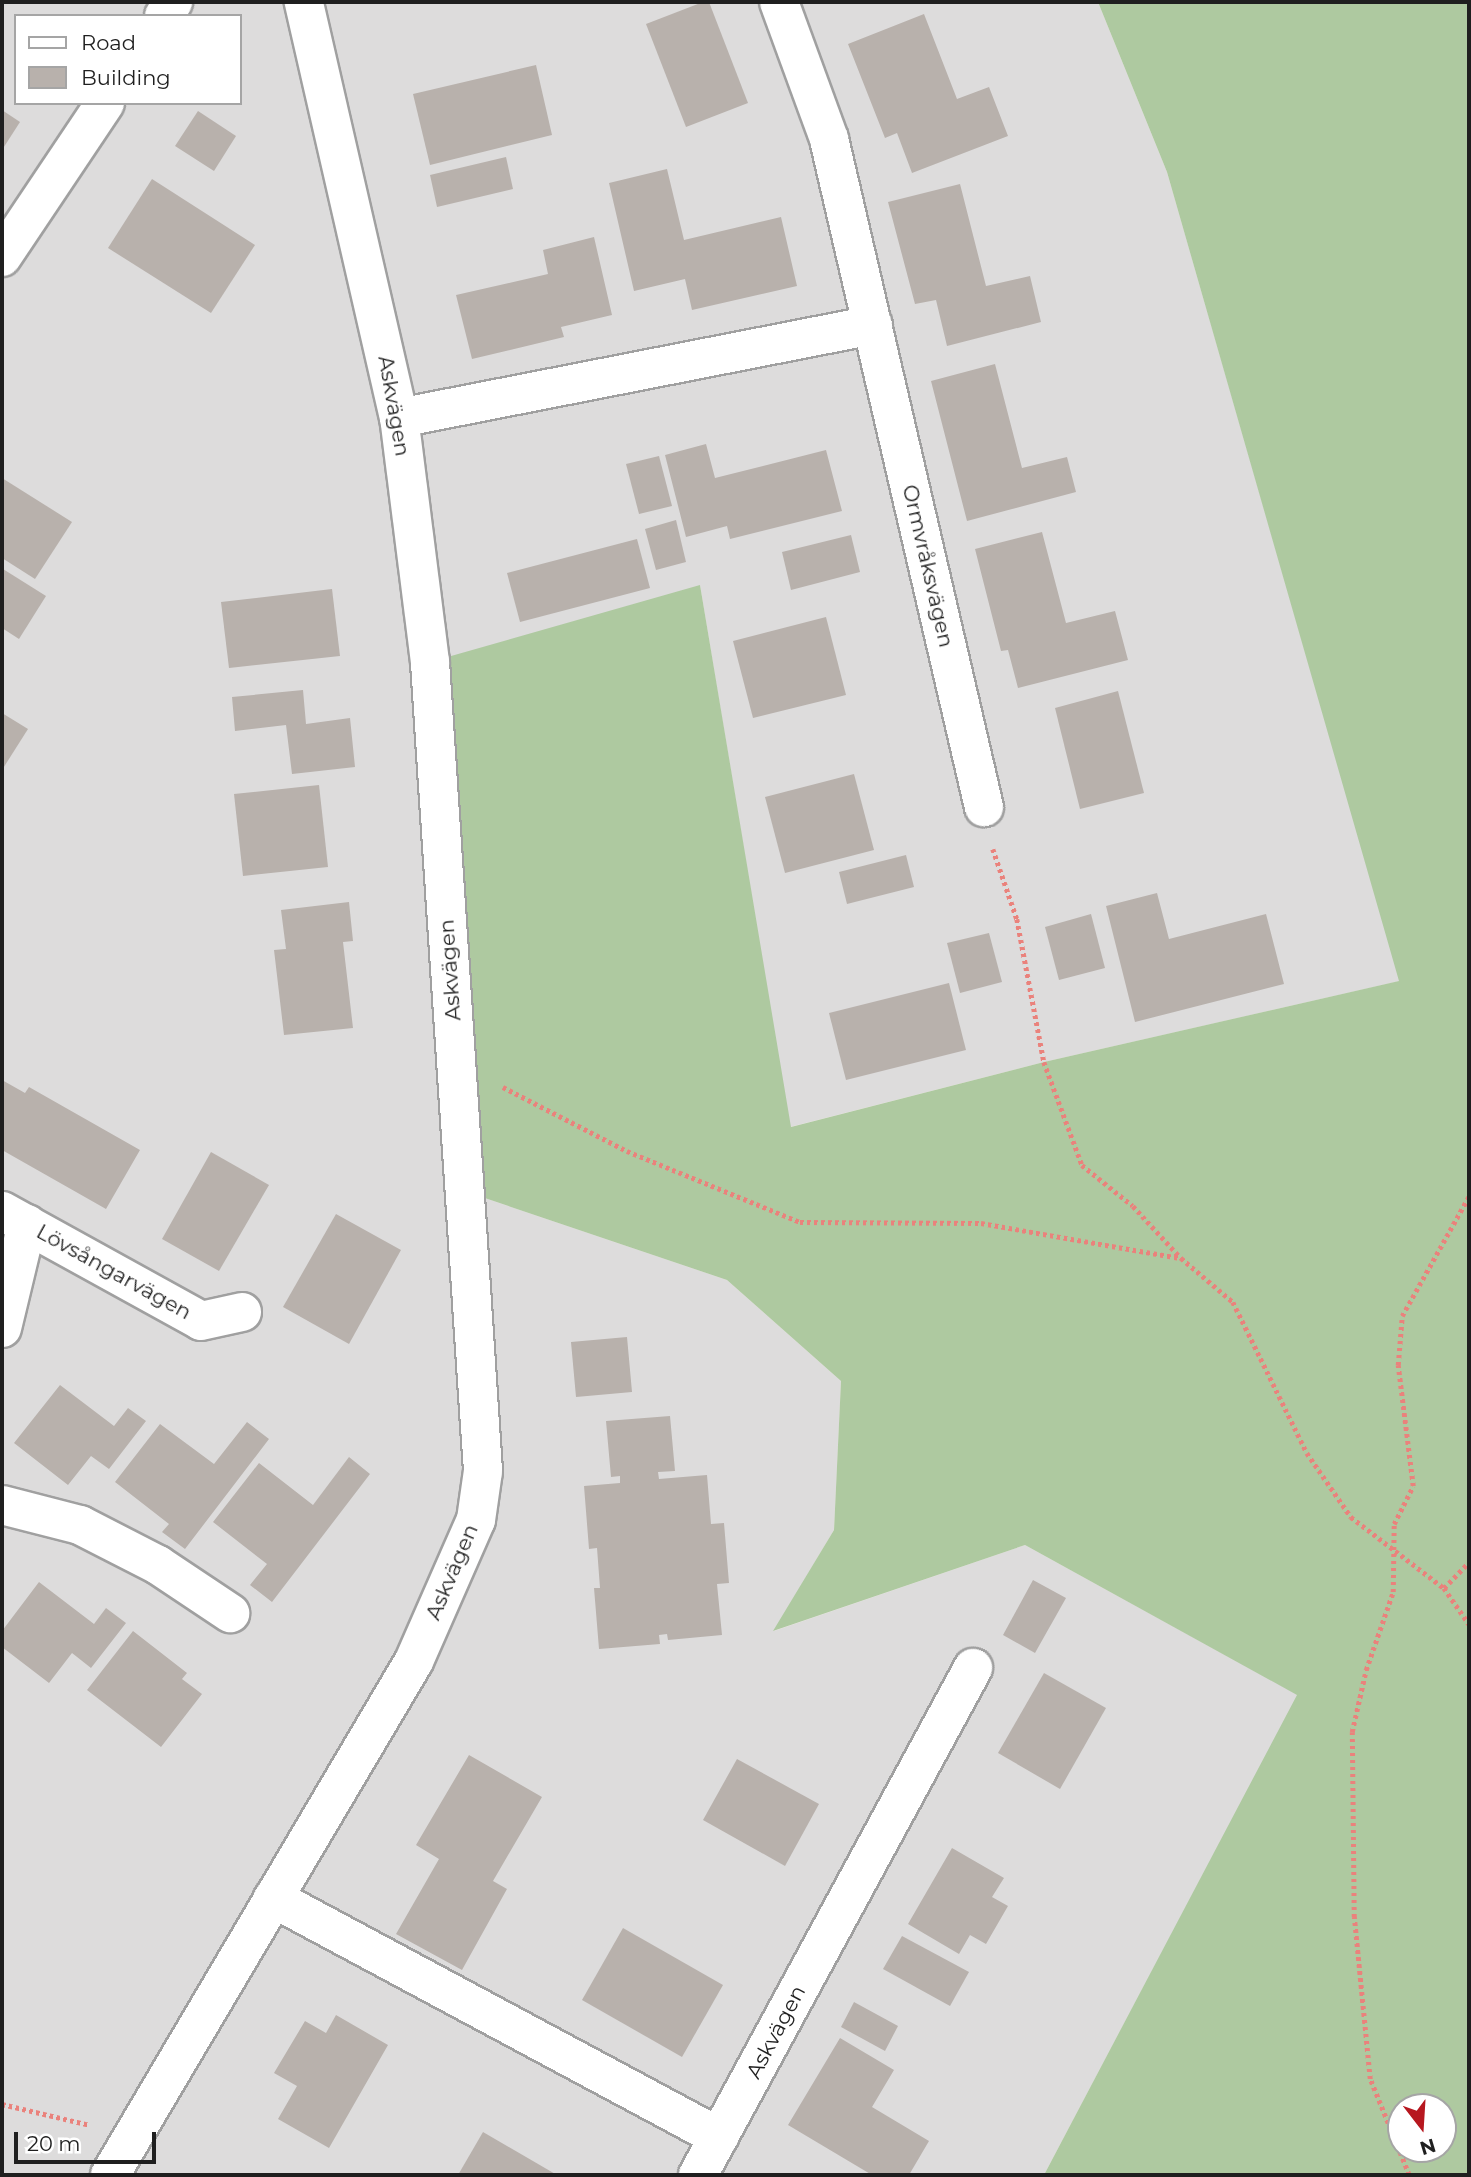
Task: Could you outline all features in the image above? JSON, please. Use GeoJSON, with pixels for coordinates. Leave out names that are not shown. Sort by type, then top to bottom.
{"type":"FeatureCollection","features":[{"type":"Feature","properties":{"kind":"street","name":"Askvägen"},"geometry":{"type":"LineString","coordinates":[[110,2175],[414,1661],[476,1520],[483,1429],[430,662],[399,418],[304,2]]}},
{"type":"Feature","properties":{"kind":"street","name":"Ormvråksvägen"},"geometry":{"type":"LineString","coordinates":[[779,2],[829,139],[984,807]]}},
{"type":"Feature","properties":{"kind":"street"},"geometry":{"type":"LineString","coordinates":[[2,257],[104,105]]}},
{"type":"Feature","properties":{"kind":"street"},"geometry":{"type":"LineString","coordinates":[[399,418],[873,325]]}},
{"type":"Feature","properties":{"kind":"street","name":"Lövsångarvägen"},"geometry":{"type":"LineString","coordinates":[[2,1328],[14,1217],[201,1321],[242,1312]]}},
{"type":"Feature","properties":{"kind":"street"},"geometry":{"type":"LineString","coordinates":[[2,1505],[80,1525],[158,1565],[230,1613]]}},
{"type":"Feature","properties":{"kind":"street","name":"Askvägen"},"geometry":{"type":"LineString","coordinates":[[698,2175],[973,1668]]}},
{"type":"Feature","properties":{"kind":"street"},"geometry":{"type":"LineString","coordinates":[[273,1898],[719,2137]]}},
{"type":"Feature","properties":{"kind":"path"},"geometry":{"type":"LineString","coordinates":[[984,807],[1017,919],[1044,1062],[1082,1165],[1133,1206],[1181,1258],[1233,1302],[1307,1453],[1351,1517],[1444,1588],[1469,1624]]}},
{"type":"Feature","properties":{"kind":"path"},"geometry":{"type":"LineString","coordinates":[[456,1063],[627,1151],[800,1222],[981,1223],[1181,1258]]}},
{"type":"Feature","properties":{"kind":"path"},"geometry":{"type":"LineString","coordinates":[[1409,2175],[1370,2079],[1354,1917],[1352,1732],[1366,1670],[1393,1592],[1394,1524],[1413,1486],[1398,1365],[1402,1316],[1469,1196]]}},
{"type":"Feature","properties":{"kind":"path"},"geometry":{"type":"LineString","coordinates":[[1444,1588],[1469,1562]]}},
{"type":"Feature","properties":{"kind":"path"},"geometry":{"type":"LineString","coordinates":[[2,2105],[132,2134]]}},
{"type":"Feature","properties":{"kind":"shaded area"},"geometry":{"type":"Polygon","coordinates":[[[2,2],[1098,2],[1167,172],[1400,981],[1044,1062],[790,1127],[700,585],[464,1191],[727,1280],[841,1381],[834,1530],[774,1631],[1025,1545],[1298,1695],[1044,2175],[2,2175],[2,2]]]}},
{"type":"Feature","properties":{"kind":"green space"},"geometry":{"type":"Polygon","coordinates":[[[1098,2],[1469,2],[1469,2175],[1044,2175],[1297,1695],[1025,1545],[773,1631],[834,1530],[841,1381],[727,1280],[464,1191],[430,662],[700,585],[791,1127],[1044,1062],[1399,981],[1167,172],[1098,2]]]}},
{"type":"Feature","properties":{"kind":"building"},"geometry":{"type":"Polygon","coordinates":[[[709,2],[748,103],[686,127],[646,24],[709,2]]]}},
{"type":"Feature","properties":{"kind":"building"},"geometry":{"type":"Polygon","coordinates":[[[924,14],[957,99],[989,87],[1008,136],[912,173],[897,133],[885,138],[848,44],[924,14]]]}},
{"type":"Feature","properties":{"kind":"building"},"geometry":{"type":"Polygon","coordinates":[[[536,65],[552,135],[430,165],[413,94],[536,65]]]}},
{"type":"Feature","properties":{"kind":"building"},"geometry":{"type":"Polygon","coordinates":[[[2,110],[20,122],[2,150],[2,110]]]}},
{"type":"Feature","properties":{"kind":"building"},"geometry":{"type":"Polygon","coordinates":[[[198,111],[236,136],[214,171],[175,146],[198,111]]]}},
{"type":"Feature","properties":{"kind":"building"},"geometry":{"type":"Polygon","coordinates":[[[506,157],[513,189],[437,207],[430,175],[506,157]]]}},
{"type":"Feature","properties":{"kind":"building"},"geometry":{"type":"Polygon","coordinates":[[[667,169],[684,240],[781,217],[797,286],[692,310],[685,279],[634,291],[609,183],[667,169]]]}},
{"type":"Feature","properties":{"kind":"building"},"geometry":{"type":"Polygon","coordinates":[[[152,179],[255,245],[211,313],[108,248],[152,179]]]}},
{"type":"Feature","properties":{"kind":"building"},"geometry":{"type":"Polygon","coordinates":[[[960,184],[986,286],[1030,276],[1041,322],[947,346],[936,300],[915,304],[888,202],[960,184]]]}},
{"type":"Feature","properties":{"kind":"building"},"geometry":{"type":"Polygon","coordinates":[[[594,237],[612,315],[561,327],[564,337],[472,359],[456,295],[548,274],[543,250],[594,237]]]}},
{"type":"Feature","properties":{"kind":"building"},"geometry":{"type":"Polygon","coordinates":[[[995,364],[1022,468],[1067,457],[1076,492],[967,521],[931,381],[995,364]]]}},
{"type":"Feature","properties":{"kind":"building"},"geometry":{"type":"Polygon","coordinates":[[[706,444],[715,478],[826,450],[842,511],[730,539],[727,526],[686,537],[665,455],[706,444]]]}},
{"type":"Feature","properties":{"kind":"building"},"geometry":{"type":"Polygon","coordinates":[[[659,456],[672,506],[639,514],[626,464],[659,456]]]}},
{"type":"Feature","properties":{"kind":"building"},"geometry":{"type":"Polygon","coordinates":[[[2,478],[72,522],[35,579],[2,558],[2,478]]]}},
{"type":"Feature","properties":{"kind":"building"},"geometry":{"type":"Polygon","coordinates":[[[676,520],[686,562],[656,570],[645,529],[676,520]]]}},
{"type":"Feature","properties":{"kind":"building"},"geometry":{"type":"Polygon","coordinates":[[[1042,532],[1066,623],[1115,611],[1128,660],[1018,688],[1008,650],[1001,651],[975,549],[1042,532]]]}},
{"type":"Feature","properties":{"kind":"building"},"geometry":{"type":"Polygon","coordinates":[[[851,535],[860,572],[791,590],[782,552],[851,535]]]}},
{"type":"Feature","properties":{"kind":"building"},"geometry":{"type":"Polygon","coordinates":[[[637,539],[650,588],[520,622],[507,573],[637,539]]]}},
{"type":"Feature","properties":{"kind":"building"},"geometry":{"type":"Polygon","coordinates":[[[3,569],[46,596],[19,639],[2,628],[3,569]]]}},
{"type":"Feature","properties":{"kind":"building"},"geometry":{"type":"Polygon","coordinates":[[[332,589],[340,656],[229,668],[221,602],[332,589]]]}},
{"type":"Feature","properties":{"kind":"building"},"geometry":{"type":"Polygon","coordinates":[[[826,617],[846,695],[753,718],[733,641],[826,617]]]}},
{"type":"Feature","properties":{"kind":"building"},"geometry":{"type":"Polygon","coordinates":[[[303,690],[306,724],[350,718],[355,767],[292,774],[286,725],[235,731],[232,697],[303,690]]]}},
{"type":"Feature","properties":{"kind":"building"},"geometry":{"type":"Polygon","coordinates":[[[1118,691],[1144,793],[1080,809],[1055,708],[1118,691]]]}},
{"type":"Feature","properties":{"kind":"building"},"geometry":{"type":"Polygon","coordinates":[[[2,713],[28,729],[2,770],[2,713]]]}},
{"type":"Feature","properties":{"kind":"building"},"geometry":{"type":"Polygon","coordinates":[[[854,774],[874,850],[785,873],[765,797],[854,774]]]}},
{"type":"Feature","properties":{"kind":"building"},"geometry":{"type":"Polygon","coordinates":[[[319,785],[328,867],[243,876],[234,794],[319,785]]]}},
{"type":"Feature","properties":{"kind":"building"},"geometry":{"type":"Polygon","coordinates":[[[906,855],[914,887],[847,904],[839,872],[906,855]]]}},
{"type":"Feature","properties":{"kind":"building"},"geometry":{"type":"Polygon","coordinates":[[[1157,893],[1169,939],[1266,914],[1284,984],[1135,1022],[1106,906],[1157,893]]]}},
{"type":"Feature","properties":{"kind":"building"},"geometry":{"type":"Polygon","coordinates":[[[349,902],[353,941],[343,942],[353,1028],[284,1035],[274,950],[286,949],[281,910],[349,902]]]}},
{"type":"Feature","properties":{"kind":"building"},"geometry":{"type":"Polygon","coordinates":[[[1091,914],[1105,968],[1059,980],[1045,927],[1091,914]]]}},
{"type":"Feature","properties":{"kind":"building"},"geometry":{"type":"Polygon","coordinates":[[[989,933],[1002,982],[960,993],[947,943],[989,933]]]}},
{"type":"Feature","properties":{"kind":"building"},"geometry":{"type":"Polygon","coordinates":[[[949,983],[966,1050],[846,1080],[829,1013],[949,983]]]}},
{"type":"Feature","properties":{"kind":"building"},"geometry":{"type":"Polygon","coordinates":[[[2,1080],[25,1093],[29,1087],[140,1150],[106,1209],[2,1150],[2,1080]]]}},
{"type":"Feature","properties":{"kind":"building"},"geometry":{"type":"Polygon","coordinates":[[[211,1152],[269,1185],[219,1271],[162,1239],[211,1152]]]}},
{"type":"Feature","properties":{"kind":"building"},"geometry":{"type":"Polygon","coordinates":[[[336,1214],[401,1250],[349,1344],[283,1307],[336,1214]]]}},
{"type":"Feature","properties":{"kind":"building"},"geometry":{"type":"Polygon","coordinates":[[[627,1337],[632,1392],[576,1397],[571,1342],[627,1337]]]}},
{"type":"Feature","properties":{"kind":"building"},"geometry":{"type":"Polygon","coordinates":[[[60,1385],[114,1426],[128,1408],[146,1421],[109,1469],[91,1456],[68,1485],[14,1443],[60,1385]]]}},
{"type":"Feature","properties":{"kind":"building"},"geometry":{"type":"Polygon","coordinates":[[[670,1416],[675,1471],[658,1472],[659,1479],[707,1475],[711,1524],[724,1523],[729,1583],[717,1584],[722,1635],[668,1640],[667,1634],[659,1635],[660,1644],[599,1649],[594,1588],[600,1588],[597,1548],[589,1549],[584,1486],[620,1483],[620,1476],[611,1477],[606,1421],[670,1416]]]}},
{"type":"Feature","properties":{"kind":"building"},"geometry":{"type":"Polygon","coordinates":[[[247,1422],[269,1439],[185,1549],[162,1532],[169,1524],[115,1482],[160,1424],[214,1464],[247,1422]]]}},
{"type":"Feature","properties":{"kind":"building"},"geometry":{"type":"Polygon","coordinates":[[[349,1457],[370,1474],[272,1602],[250,1585],[267,1564],[213,1522],[259,1463],[313,1505],[349,1457]]]}},
{"type":"Feature","properties":{"kind":"building"},"geometry":{"type":"Polygon","coordinates":[[[1033,1580],[1066,1598],[1035,1653],[1003,1635],[1033,1580]]]}},
{"type":"Feature","properties":{"kind":"building"},"geometry":{"type":"Polygon","coordinates":[[[39,1582],[94,1624],[106,1608],[126,1623],[91,1668],[72,1653],[49,1683],[2,1647],[2,1631],[39,1582]]]}},
{"type":"Feature","properties":{"kind":"building"},"geometry":{"type":"Polygon","coordinates":[[[133,1631],[187,1673],[182,1679],[202,1694],[161,1747],[87,1690],[133,1631]]]}},
{"type":"Feature","properties":{"kind":"building"},"geometry":{"type":"Polygon","coordinates":[[[1044,1673],[1106,1708],[1060,1789],[998,1753],[1044,1673]]]}},
{"type":"Feature","properties":{"kind":"building"},"geometry":{"type":"Polygon","coordinates":[[[469,1755],[542,1797],[493,1881],[507,1889],[462,1970],[396,1934],[439,1859],[416,1845],[469,1755]]]}},
{"type":"Feature","properties":{"kind":"building"},"geometry":{"type":"Polygon","coordinates":[[[737,1759],[819,1804],[785,1866],[703,1820],[737,1759]]]}},
{"type":"Feature","properties":{"kind":"building"},"geometry":{"type":"Polygon","coordinates":[[[952,1848],[1004,1878],[992,1897],[1008,1906],[986,1944],[970,1935],[959,1954],[908,1924],[952,1848]]]}},
{"type":"Feature","properties":{"kind":"building"},"geometry":{"type":"Polygon","coordinates":[[[623,1928],[723,1985],[682,2057],[582,2000],[623,1928]]]}},
{"type":"Feature","properties":{"kind":"building"},"geometry":{"type":"Polygon","coordinates":[[[902,1936],[969,1972],[950,2006],[883,1969],[902,1936]]]}},
{"type":"Feature","properties":{"kind":"building"},"geometry":{"type":"Polygon","coordinates":[[[854,2002],[898,2026],[885,2051],[841,2027],[854,2002]]]}},
{"type":"Feature","properties":{"kind":"building"},"geometry":{"type":"Polygon","coordinates":[[[336,2015],[388,2045],[329,2148],[278,2119],[297,2086],[274,2073],[305,2021],[326,2033],[336,2015]]]}},
{"type":"Feature","properties":{"kind":"building"},"geometry":{"type":"Polygon","coordinates":[[[840,2038],[894,2070],[872,2107],[929,2141],[909,2175],[872,2175],[788,2125],[840,2038]]]}},
{"type":"Feature","properties":{"kind":"building"},"geometry":{"type":"Polygon","coordinates":[[[483,2132],[557,2175],[458,2175],[483,2132]]]}}]}
